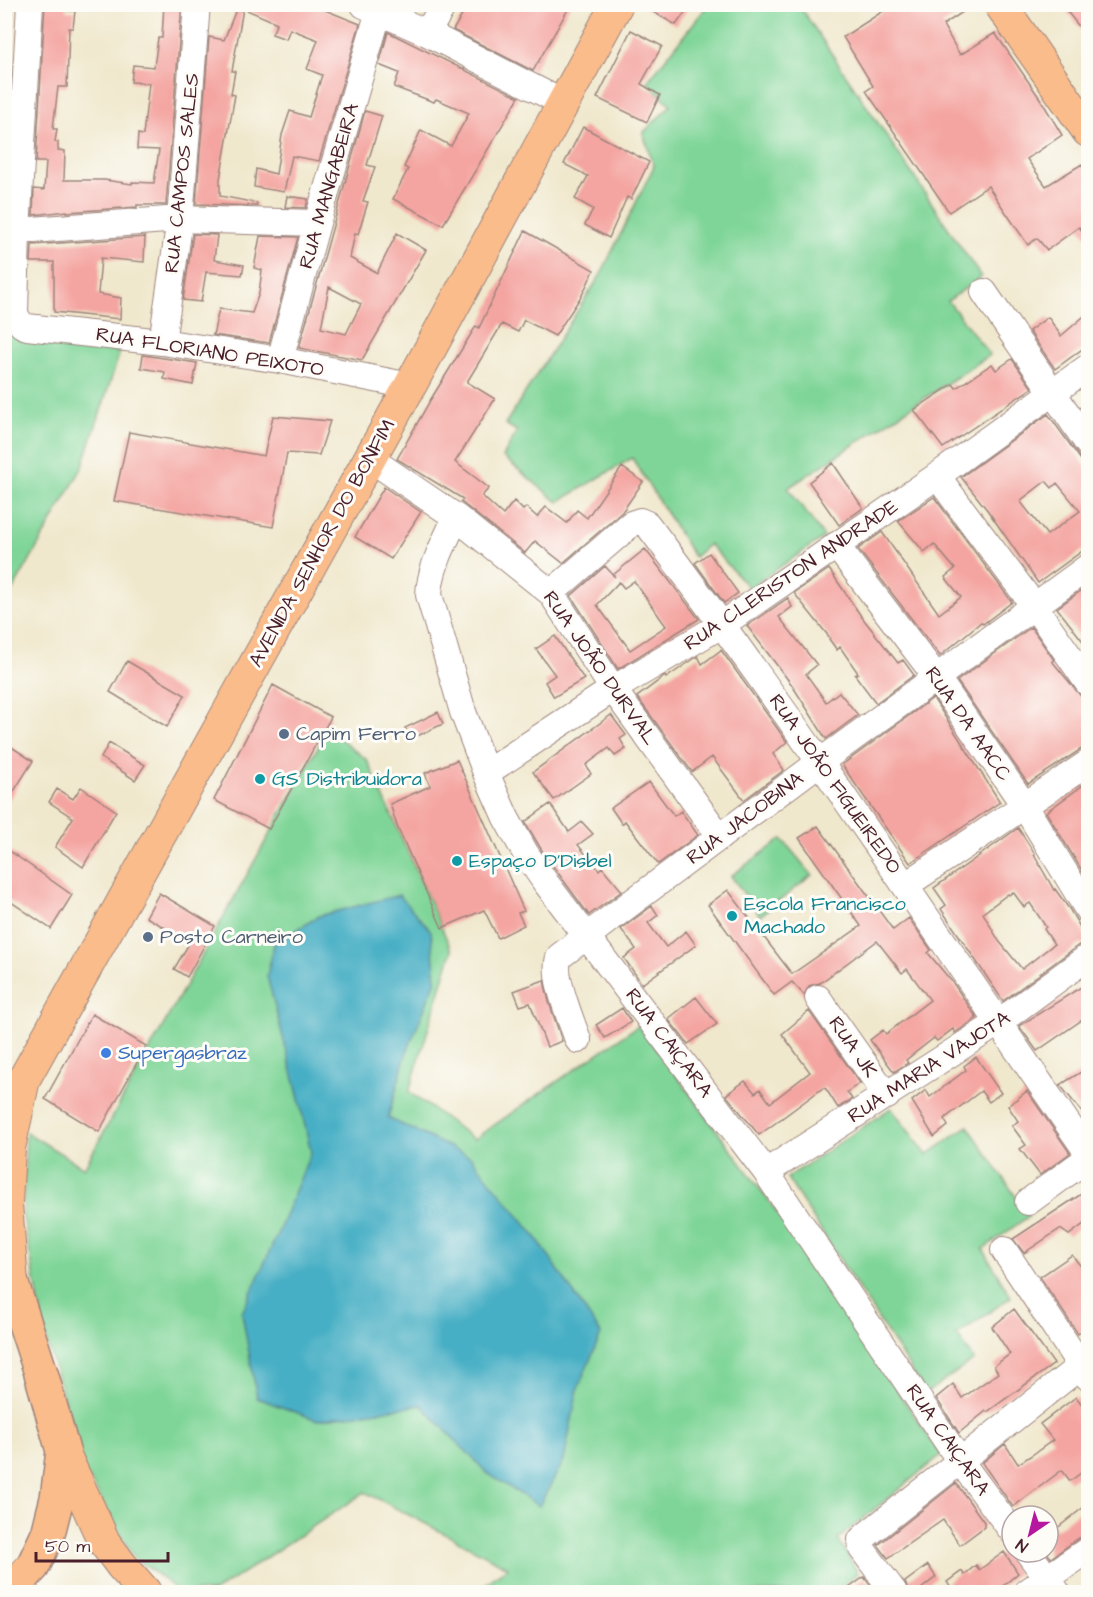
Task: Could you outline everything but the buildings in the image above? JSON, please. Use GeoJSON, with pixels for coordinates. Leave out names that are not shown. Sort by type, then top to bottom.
{"type":"FeatureCollection","features":[{"type":"Feature","properties":{"kind":"highway"},"geometry":{"type":"LineString","coordinates":[[8,1279],[41,1372],[63,1451],[57,1498],[48,1534],[33,1566],[9,1593]]}},
{"type":"Feature","properties":{"kind":"main road","name":"AVENIDA SENHOR DO BONFIM"},"geometry":{"type":"LineString","coordinates":[[8,1279],[6,1203],[14,1089],[410,386],[617,4]]}},
{"type":"Feature","properties":{"kind":"main road"},"geometry":{"type":"LineString","coordinates":[[1000,4],[1089,131]]}},
{"type":"Feature","properties":{"kind":"main road"},"geometry":{"type":"LineString","coordinates":[[1023,4],[1089,96]]}},
{"type":"Feature","properties":{"kind":"main road"},"geometry":{"type":"LineString","coordinates":[[63,1451],[104,1542],[145,1593]]}},
{"type":"Feature","properties":{"kind":"street"},"geometry":{"type":"LineString","coordinates":[[30,4],[11,232],[180,219],[318,223]]}},
{"type":"Feature","properties":{"kind":"street","name":"RUA CAMPOS SALES"},"geometry":{"type":"LineString","coordinates":[[162,342],[180,219],[198,4]]}},
{"type":"Feature","properties":{"kind":"street"},"geometry":{"type":"LineString","coordinates":[[427,33],[444,4]]}},
{"type":"Feature","properties":{"kind":"street"},"geometry":{"type":"LineString","coordinates":[[371,8],[427,33],[562,103]]}},
{"type":"Feature","properties":{"kind":"street","name":"RUA MANGABEIRA"},"geometry":{"type":"LineString","coordinates":[[280,360],[318,223],[371,8]]}},
{"type":"Feature","properties":{"kind":"street","name":"RUA FLORIANO PEIXOTO"},"geometry":{"type":"LineString","coordinates":[[11,232],[15,315],[22,325],[27,327],[162,342],[280,360],[410,386]]}},
{"type":"Feature","properties":{"kind":"street"},"geometry":{"type":"LineString","coordinates":[[984,292],[1089,444]]}},
{"type":"Feature","properties":{"kind":"street","name":"RUA CLERISTON ANDRADE"},"geometry":{"type":"LineString","coordinates":[[486,773],[613,688],[723,624],[937,476],[1089,367]]}},
{"type":"Feature","properties":{"kind":"street","name":"RUA JOÃO DURVAL"},"geometry":{"type":"LineString","coordinates":[[369,458],[456,517],[551,594],[613,688],[720,837]]}},
{"type":"Feature","properties":{"kind":"street"},"geometry":{"type":"LineString","coordinates":[[937,476],[1089,683]]}},
{"type":"Feature","properties":{"kind":"street","name":"RUA CAIÇARA"},"geometry":{"type":"LineString","coordinates":[[456,517],[431,576],[429,595],[463,712],[506,818],[546,884],[766,1172],[960,1461],[1000,1515]]}},
{"type":"Feature","properties":{"kind":"street","name":"RUA JOÃO FIGUEIREDO"},"geometry":{"type":"LineString","coordinates":[[551,594],[631,524],[639,521],[647,524],[723,624],[820,762],[1089,1153]]}},
{"type":"Feature","properties":{"kind":"street","name":"RUA DA AACC"},"geometry":{"type":"LineString","coordinates":[[836,545],[937,678],[1024,805],[1089,910]]}},
{"type":"Feature","properties":{"kind":"street","name":"RUA JACOBINA"},"geometry":{"type":"LineString","coordinates":[[578,1040],[557,969],[556,963],[560,956],[586,934],[1089,567]]}},
{"type":"Feature","properties":{"kind":"street"},"geometry":{"type":"LineString","coordinates":[[906,885],[1089,763]]}},
{"type":"Feature","properties":{"kind":"street","name":"RUA MARIA VAJOTA"},"geometry":{"type":"LineString","coordinates":[[766,1172],[998,1023],[1089,957]]}},
{"type":"Feature","properties":{"kind":"street","name":"RUA JK"},"geometry":{"type":"LineString","coordinates":[[818,998],[887,1096]]}},
{"type":"Feature","properties":{"kind":"street"},"geometry":{"type":"LineString","coordinates":[[1028,1202],[1089,1158]]}},
{"type":"Feature","properties":{"kind":"street"},"geometry":{"type":"LineString","coordinates":[[894,1593],[862,1549],[861,1540],[960,1461],[1086,1367],[1004,1250]]}},
{"type":"Feature","properties":{"kind":"street"},"geometry":{"type":"LineString","coordinates":[[1033,1564],[1044,1588],[1089,1550]]}},
{"type":"Feature","properties":{"kind":"green space"},"geometry":{"type":"Polygon","coordinates":[[[708,5],[799,5],[981,277],[948,301],[990,355],[788,488],[824,537],[749,588],[709,544],[694,557],[632,458],[558,502],[503,457],[517,431],[505,424],[600,276],[654,166],[643,133],[671,105],[647,82],[708,5]]]}},
{"type":"Feature","properties":{"kind":"green space"},"geometry":{"type":"Polygon","coordinates":[[[5,328],[120,352],[82,468],[5,604],[5,328]]]}},
{"type":"Feature","properties":{"kind":"green space"},"geometry":{"type":"Polygon","coordinates":[[[328,729],[367,760],[452,951],[409,1092],[474,1139],[639,1025],[769,1201],[941,1455],[838,1539],[858,1573],[833,1592],[475,1592],[508,1567],[365,1492],[214,1592],[180,1592],[134,1557],[85,1471],[45,1335],[23,1216],[26,1132],[84,1168],[328,729]]]}},
{"type":"Feature","properties":{"kind":"green space"},"geometry":{"type":"Polygon","coordinates":[[[782,839],[812,875],[760,916],[731,876],[782,839]]]}},
{"type":"Feature","properties":{"kind":"green space"},"geometry":{"type":"Polygon","coordinates":[[[891,1108],[927,1155],[968,1126],[1029,1216],[983,1249],[1011,1297],[957,1335],[974,1360],[926,1393],[787,1178],[891,1108]]]}},
{"type":"Feature","properties":{"kind":"water"},"geometry":{"type":"Polygon","coordinates":[[[399,895],[431,931],[436,980],[406,1054],[388,1118],[471,1157],[536,1237],[601,1334],[578,1388],[564,1460],[539,1506],[487,1473],[421,1405],[317,1420],[257,1398],[242,1313],[311,1152],[267,976],[274,944],[319,916],[399,895]]]}},
{"type":"Feature","properties":{"kind":"place","name":"Capim Ferro"},"geometry":{"type":"Point","coordinates":[284,734]}},
{"type":"Feature","properties":{"kind":"place","name":"GS Distribuidora"},"geometry":{"type":"Point","coordinates":[260,779]}},
{"type":"Feature","properties":{"kind":"place","name":"Espaço D'Disbel"},"geometry":{"type":"Point","coordinates":[457,861]}},
{"type":"Feature","properties":{"kind":"place","name":"Escola Francisco Machado"},"geometry":{"type":"Point","coordinates":[732,916]}},
{"type":"Feature","properties":{"kind":"place","name":"Posto Carneiro"},"geometry":{"type":"Point","coordinates":[148,937]}},
{"type":"Feature","properties":{"kind":"place","name":"Supergasbraz"},"geometry":{"type":"Point","coordinates":[106,1053]}}]}
